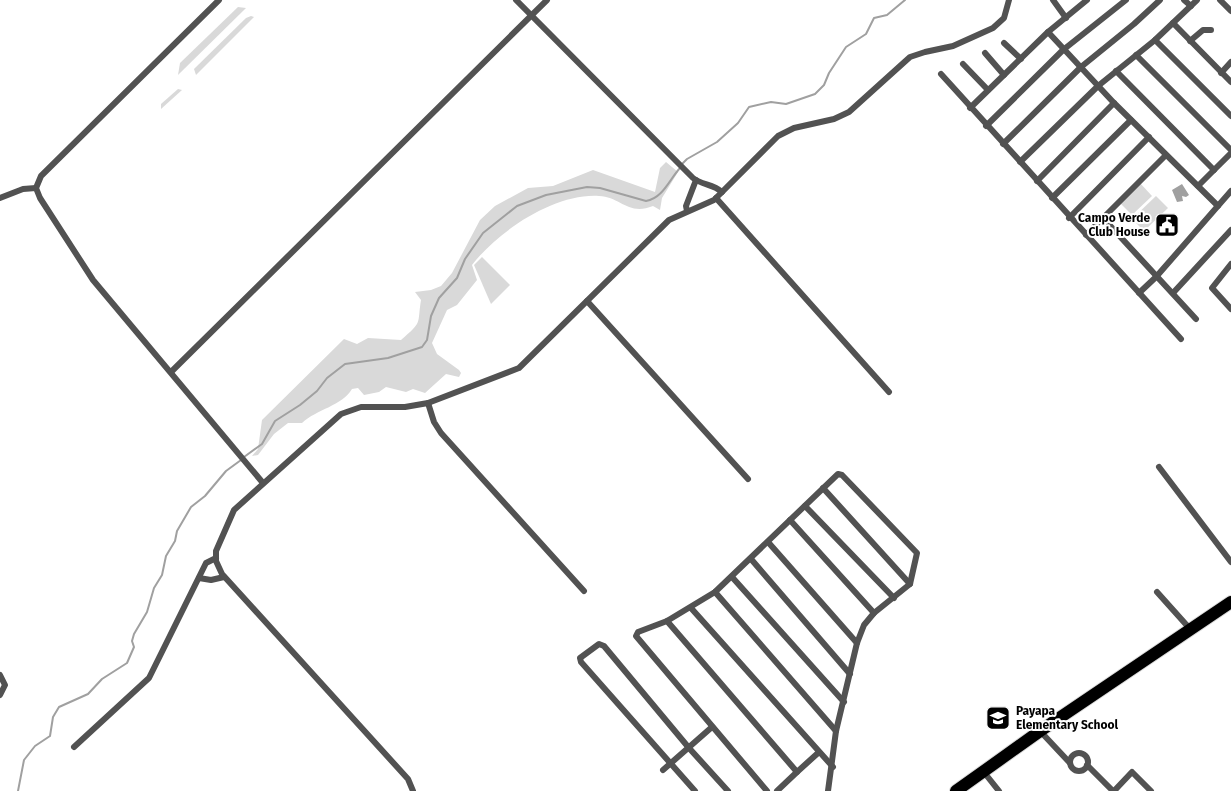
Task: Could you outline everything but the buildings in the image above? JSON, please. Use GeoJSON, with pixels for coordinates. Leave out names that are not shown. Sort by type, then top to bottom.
{"type":"FeatureCollection","features":[{"type":"Feature","properties":{"kind":"highway"},"geometry":{"type":"LineString","coordinates":[[956,791],[1040,731],[1231,602]]}},
{"type":"Feature","properties":{"kind":"street"},"geometry":{"type":"LineString","coordinates":[[219,0],[41,176],[36,188],[40,198],[93,280],[263,483]]}},
{"type":"Feature","properties":{"kind":"street"},"geometry":{"type":"LineString","coordinates":[[516,0],[686,172],[696,180],[716,187],[722,192]]}},
{"type":"Feature","properties":{"kind":"street"},"geometry":{"type":"LineString","coordinates":[[170,372],[547,0]]}},
{"type":"Feature","properties":{"kind":"street"},"geometry":{"type":"LineString","coordinates":[[413,791],[408,779],[224,577],[216,558],[218,544],[232,513],[328,423],[345,412],[361,407],[405,407],[428,403],[519,368],[669,220],[716,198],[778,136],[791,129],[834,119],[850,112],[910,57],[953,46],[994,28],[1004,18],[1009,0]]}},
{"type":"Feature","properties":{"kind":"street"},"geometry":{"type":"LineString","coordinates":[[1053,0],[1066,18]]}},
{"type":"Feature","properties":{"kind":"street"},"geometry":{"type":"LineString","coordinates":[[986,126],[1063,50],[1126,0]]}},
{"type":"Feature","properties":{"kind":"street"},"geometry":{"type":"LineString","coordinates":[[1003,144],[1081,67],[1160,0]]}},
{"type":"Feature","properties":{"kind":"street"},"geometry":{"type":"LineString","coordinates":[[1184,0],[1190,6]]}},
{"type":"Feature","properties":{"kind":"street"},"geometry":{"type":"LineString","coordinates":[[1020,162],[1098,86],[1154,40],[1197,0]]}},
{"type":"Feature","properties":{"kind":"street"},"geometry":{"type":"LineString","coordinates":[[1220,0],[1231,11]]}},
{"type":"Feature","properties":{"kind":"street"},"geometry":{"type":"LineString","coordinates":[[970,108],[1048,32],[1085,1]]}},
{"type":"Feature","properties":{"kind":"street"},"geometry":{"type":"LineString","coordinates":[[1173,23],[1231,82]]}},
{"type":"Feature","properties":{"kind":"street"},"geometry":{"type":"LineString","coordinates":[[1190,41],[1203,30],[1211,30]]}},
{"type":"Feature","properties":{"kind":"street"},"geometry":{"type":"LineString","coordinates":[[1048,32],[1114,103],[1218,206]]}},
{"type":"Feature","properties":{"kind":"street"},"geometry":{"type":"LineString","coordinates":[[1154,40],[1231,116]]}},
{"type":"Feature","properties":{"kind":"street"},"geometry":{"type":"LineString","coordinates":[[1004,43],[1021,59]]}},
{"type":"Feature","properties":{"kind":"street"},"geometry":{"type":"LineString","coordinates":[[985,53],[1004,75]]}},
{"type":"Feature","properties":{"kind":"street"},"geometry":{"type":"LineString","coordinates":[[1136,55],[1231,152],[1198,186]]}},
{"type":"Feature","properties":{"kind":"street"},"geometry":{"type":"LineString","coordinates":[[1222,73],[1231,62]]}},
{"type":"Feature","properties":{"kind":"street"},"geometry":{"type":"LineString","coordinates":[[963,64],[988,90]]}},
{"type":"Feature","properties":{"kind":"street"},"geometry":{"type":"LineString","coordinates":[[1116,70],[1214,170]]}},
{"type":"Feature","properties":{"kind":"street"},"geometry":{"type":"LineString","coordinates":[[941,74],[1180,339]]}},
{"type":"Feature","properties":{"kind":"street"},"geometry":{"type":"LineString","coordinates":[[1036,181],[1114,103]]}},
{"type":"Feature","properties":{"kind":"street"},"geometry":{"type":"LineString","coordinates":[[1052,198],[1132,120]]}},
{"type":"Feature","properties":{"kind":"street"},"geometry":{"type":"LineString","coordinates":[[1069,218],[1149,137]]}},
{"type":"Feature","properties":{"kind":"street"},"geometry":{"type":"LineString","coordinates":[[1086,235],[1166,155]]}},
{"type":"Feature","properties":{"kind":"street"},"geometry":{"type":"LineString","coordinates":[[687,211],[686,206],[696,180]]}},
{"type":"Feature","properties":{"kind":"street"},"geometry":{"type":"LineString","coordinates":[[0,198],[23,189],[36,188]]}},
{"type":"Feature","properties":{"kind":"street"},"geometry":{"type":"LineString","coordinates":[[1139,292],[1156,277],[1231,191]]}},
{"type":"Feature","properties":{"kind":"street"},"geometry":{"type":"LineString","coordinates":[[716,198],[889,392]]}},
{"type":"Feature","properties":{"kind":"street"},"geometry":{"type":"LineString","coordinates":[[1103,218],[1196,319]]}},
{"type":"Feature","properties":{"kind":"street"},"geometry":{"type":"LineString","coordinates":[[1173,293],[1231,230]]}},
{"type":"Feature","properties":{"kind":"street"},"geometry":{"type":"LineString","coordinates":[[1231,264],[1212,288],[1231,309]]}},
{"type":"Feature","properties":{"kind":"street"},"geometry":{"type":"LineString","coordinates":[[587,301],[748,479]]}},
{"type":"Feature","properties":{"kind":"street"},"geometry":{"type":"LineString","coordinates":[[428,403],[434,422],[441,433],[584,591]]}},
{"type":"Feature","properties":{"kind":"street"},"geometry":{"type":"LineString","coordinates":[[1159,467],[1231,562]]}},
{"type":"Feature","properties":{"kind":"street"},"geometry":{"type":"LineString","coordinates":[[768,791],[638,639],[638,632],[667,621],[715,592],[732,578],[836,475],[842,475],[917,553],[910,584],[874,613],[864,625],[856,643],[836,732],[833,767],[828,791]]}},
{"type":"Feature","properties":{"kind":"street"},"geometry":{"type":"LineString","coordinates":[[823,488],[910,584]]}},
{"type":"Feature","properties":{"kind":"street"},"geometry":{"type":"LineString","coordinates":[[805,506],[894,598]]}},
{"type":"Feature","properties":{"kind":"street"},"geometry":{"type":"LineString","coordinates":[[790,520],[874,613]]}},
{"type":"Feature","properties":{"kind":"street"},"geometry":{"type":"LineString","coordinates":[[768,542],[856,643]]}},
{"type":"Feature","properties":{"kind":"street"},"geometry":{"type":"LineString","coordinates":[[74,747],[149,678],[208,561],[216,558]]}},
{"type":"Feature","properties":{"kind":"street"},"geometry":{"type":"LineString","coordinates":[[751,559],[850,674]]}},
{"type":"Feature","properties":{"kind":"street"},"geometry":{"type":"LineString","coordinates":[[199,578],[211,580],[224,577]]}},
{"type":"Feature","properties":{"kind":"street"},"geometry":{"type":"LineString","coordinates":[[732,578],[844,702]]}},
{"type":"Feature","properties":{"kind":"street"},"geometry":{"type":"LineString","coordinates":[[715,592],[836,732]]}},
{"type":"Feature","properties":{"kind":"street"},"geometry":{"type":"LineString","coordinates":[[1157,592],[1191,630]]}},
{"type":"Feature","properties":{"kind":"street"},"geometry":{"type":"LineString","coordinates":[[691,608],[818,753],[833,767]]}},
{"type":"Feature","properties":{"kind":"street"},"geometry":{"type":"LineString","coordinates":[[667,621],[797,772]]}},
{"type":"Feature","properties":{"kind":"street"},"geometry":{"type":"LineString","coordinates":[[695,791],[581,662],[580,658],[583,654],[599,644],[604,646],[689,748],[728,791]]}},
{"type":"Feature","properties":{"kind":"street"},"geometry":{"type":"LineString","coordinates":[[0,675],[5,685],[0,695]]}},
{"type":"Feature","properties":{"kind":"street"},"geometry":{"type":"LineString","coordinates":[[663,770],[712,727]]}},
{"type":"Feature","properties":{"kind":"street"},"geometry":{"type":"LineString","coordinates":[[1040,731],[1077,770],[1083,769],[1087,765]]}},
{"type":"Feature","properties":{"kind":"street"},"geometry":{"type":"LineString","coordinates":[[777,791],[818,753]]}},
{"type":"Feature","properties":{"kind":"street"},"geometry":{"type":"LineString","coordinates":[[1070,763],[1074,755],[1079,753],[1086,757],[1087,765],[1114,791],[1132,772],[1151,791]]}},
{"type":"Feature","properties":{"kind":"street"},"geometry":{"type":"LineString","coordinates":[[983,771],[999,791]]}},
{"type":"Feature","properties":{"kind":"shaded area"},"geometry":{"type":"Polygon","coordinates":[[[238,7],[246,8],[178,75],[180,63],[238,7]]]}},
{"type":"Feature","properties":{"kind":"shaded area"},"geometry":{"type":"Polygon","coordinates":[[[254,17],[196,75],[194,69],[246,18],[254,17]]]}},
{"type":"Feature","properties":{"kind":"shaded area"},"geometry":{"type":"Polygon","coordinates":[[[178,89],[182,90],[161,109],[161,104],[178,89]]]}},
{"type":"Feature","properties":{"kind":"shaded area"},"geometry":{"type":"Polygon","coordinates":[[[666,162],[678,172],[662,198],[660,210],[653,206],[637,209],[613,199],[599,196],[564,201],[546,208],[512,227],[483,252],[472,265],[477,280],[457,305],[447,310],[432,343],[437,354],[459,370],[461,373],[459,377],[446,374],[425,393],[413,389],[406,392],[386,387],[379,392],[364,395],[358,388],[352,389],[342,400],[302,423],[288,423],[274,434],[258,455],[252,456],[258,449],[262,420],[344,339],[357,344],[368,338],[401,340],[416,326],[419,319],[421,300],[415,292],[431,290],[441,286],[452,273],[480,220],[495,206],[528,188],[553,186],[593,170],[655,192],[660,168],[666,162]]]}},
{"type":"Feature","properties":{"kind":"shaded area"},"geometry":{"type":"Polygon","coordinates":[[[1140,183],[1152,196],[1132,215],[1120,203],[1140,183]]]}},
{"type":"Feature","properties":{"kind":"shaded area"},"geometry":{"type":"Polygon","coordinates":[[[1182,184],[1189,195],[1186,197],[1182,196],[1183,201],[1177,202],[1172,190],[1182,184]]]}},
{"type":"Feature","properties":{"kind":"shaded area"},"geometry":{"type":"Polygon","coordinates":[[[1156,196],[1168,208],[1144,231],[1132,219],[1156,196]]]}},
{"type":"Feature","properties":{"kind":"shaded area"},"geometry":{"type":"Polygon","coordinates":[[[482,257],[510,285],[491,304],[474,265],[482,257]]]}},
{"type":"Feature","properties":{"kind":"waterway"},"geometry":{"type":"LineString","coordinates":[[682,164],[687,159],[717,142],[738,123],[749,107],[771,102],[786,104],[815,94],[824,85],[829,73],[846,47],[866,34],[874,18],[887,15],[905,0]]}},
{"type":"Feature","properties":{"kind":"waterway"},"geometry":{"type":"LineString","coordinates":[[244,457],[262,444],[275,421],[300,405],[317,391],[327,378],[345,364],[388,358],[422,347],[427,340],[431,316],[439,298],[457,278],[465,259],[483,233],[517,206],[546,195],[587,187],[600,188],[646,201],[657,196],[680,168]]}},
{"type":"Feature","properties":{"kind":"waterway"},"geometry":{"type":"LineString","coordinates":[[18,791],[24,760],[35,746],[50,736],[53,717],[59,707],[88,694],[102,679],[127,663],[134,647],[132,641],[134,634],[147,612],[154,588],[162,575],[166,556],[175,541],[177,531],[191,507],[205,496],[226,471],[241,460]]}},
{"type":"Feature","properties":{"kind":"place","name":"Campo Verde Club House"},"geometry":{"type":"Point","coordinates":[1167,225]}},
{"type":"Feature","properties":{"kind":"place","name":"Payapa Elementary School"},"geometry":{"type":"Point","coordinates":[998,718]}}]}
